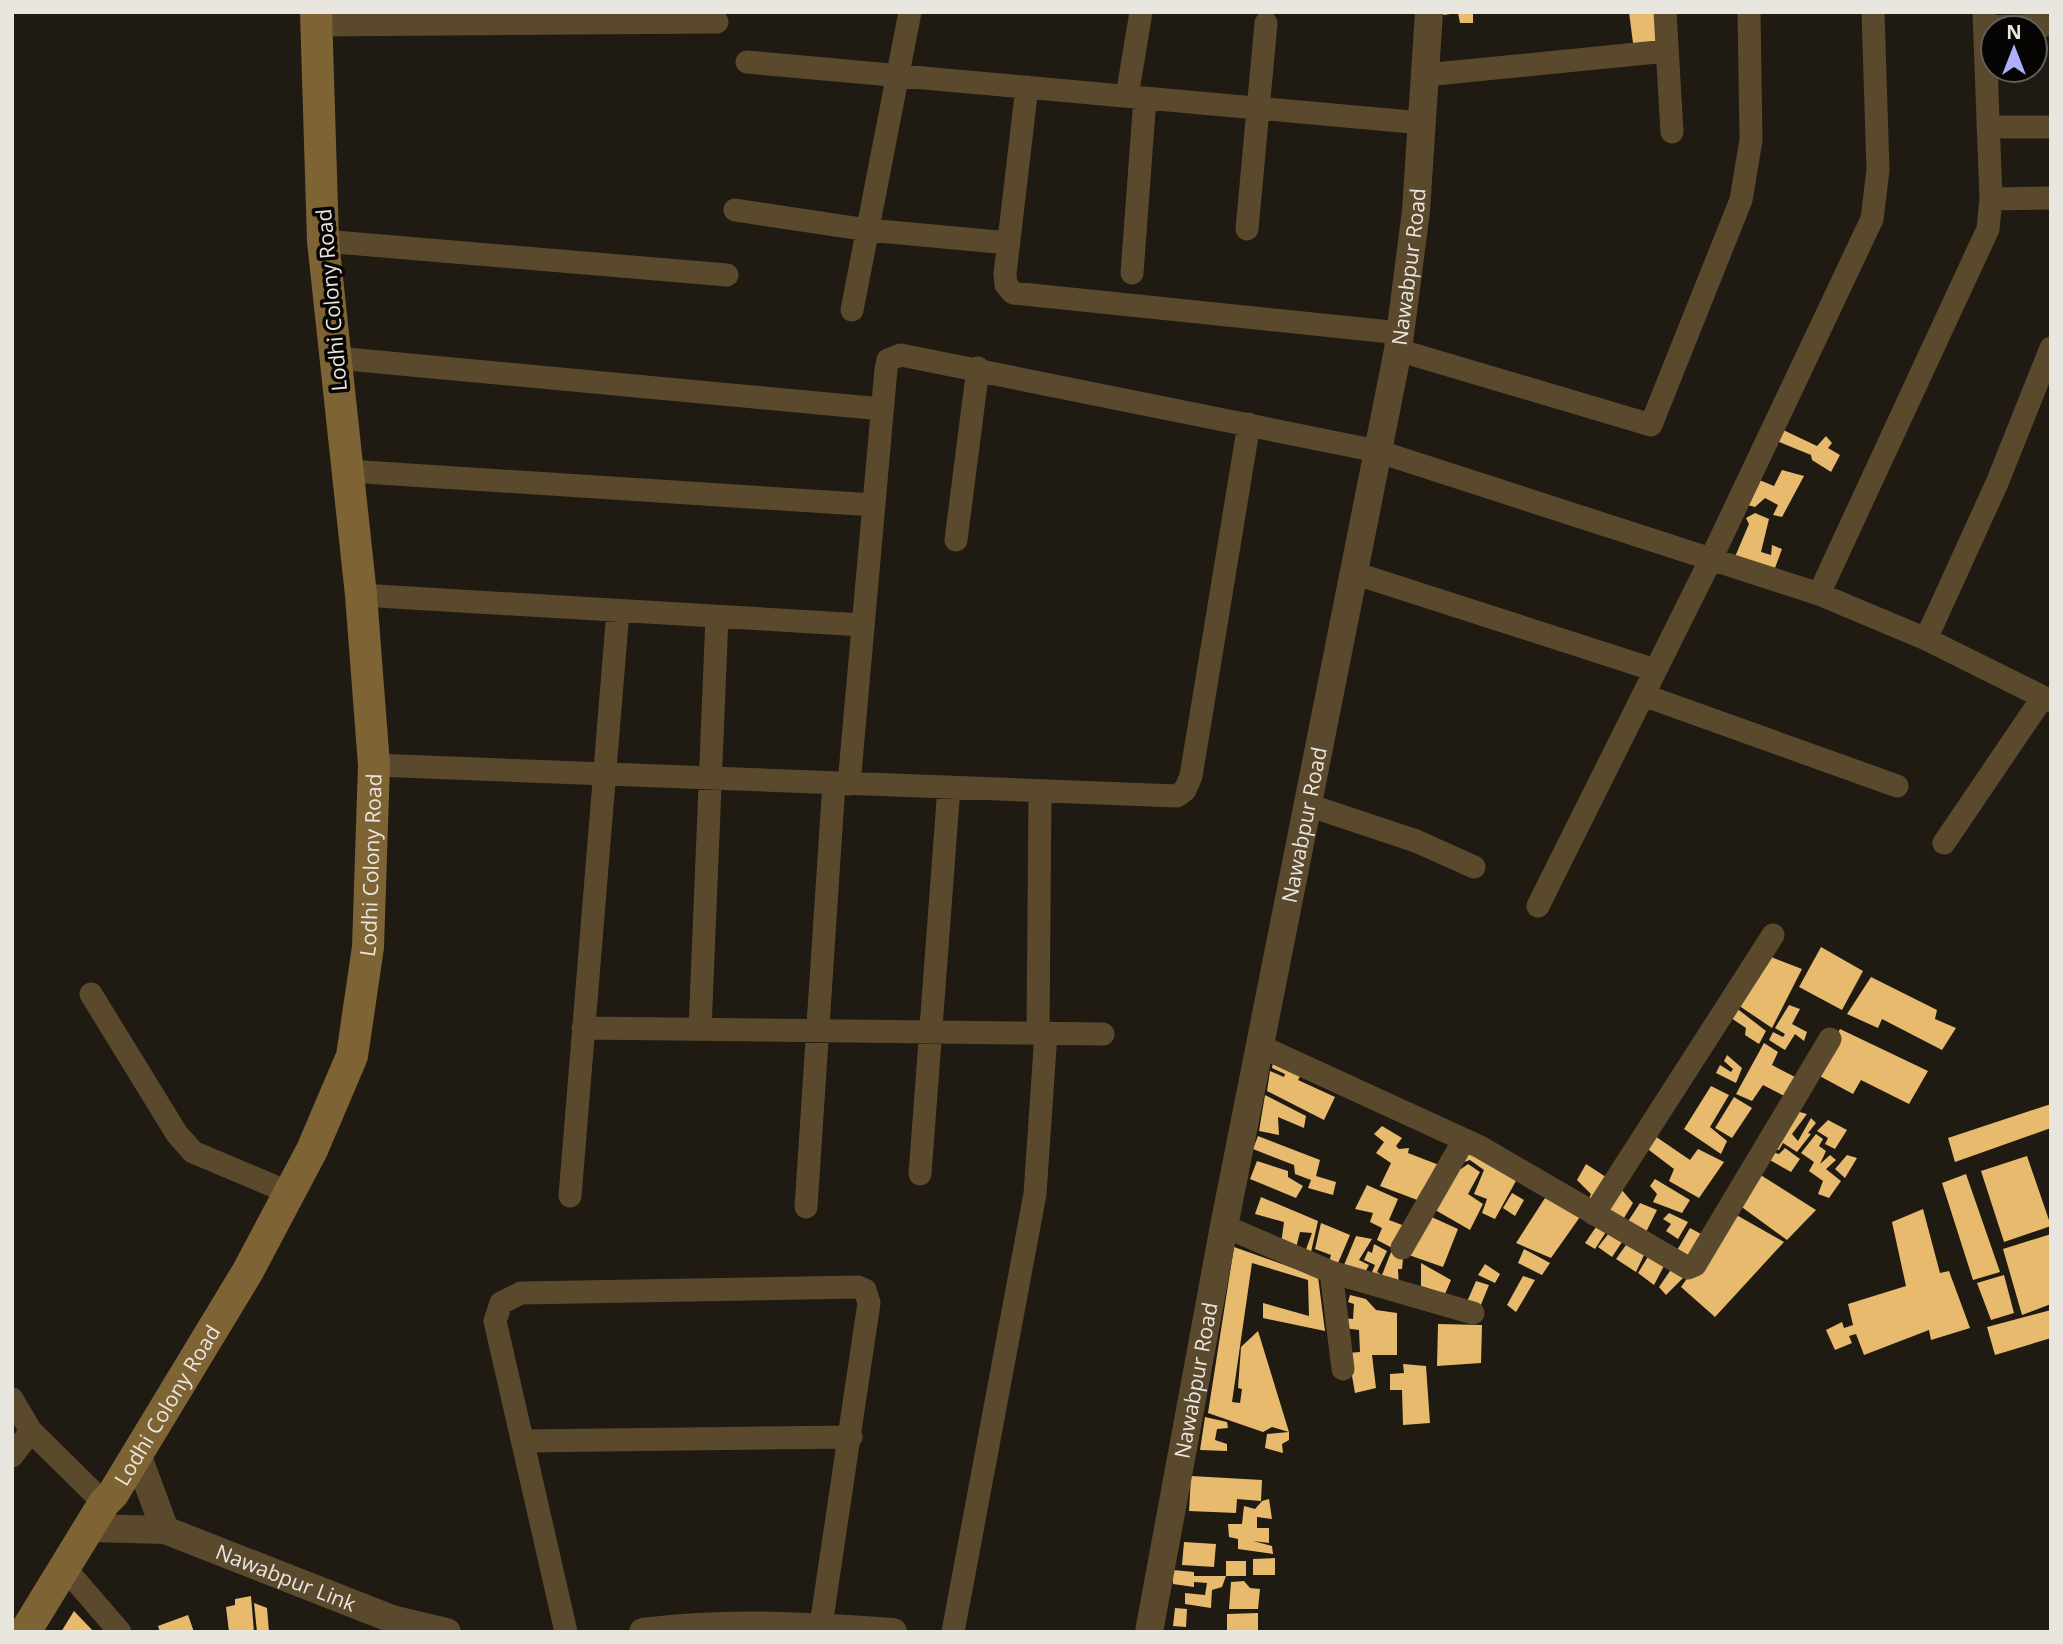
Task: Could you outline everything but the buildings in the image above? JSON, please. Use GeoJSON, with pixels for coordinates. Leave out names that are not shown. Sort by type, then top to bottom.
{"type":"FeatureCollection","features":[{"type":"Feature","properties":{"kind":"main road","name":"Lodhi Colony Road"},"geometry":{"type":"LineString","coordinates":[[25,1632],[248,1271],[312,1150],[352,1056],[368,947],[374,765],[361,596],[323,241],[316,19]]}},
{"type":"Feature","properties":{"kind":"street"},"geometry":{"type":"LineString","coordinates":[[852,310],[910,12]]}},
{"type":"Feature","properties":{"kind":"street"},"geometry":{"type":"LineString","coordinates":[[1132,273],[1141,12]]}},
{"type":"Feature","properties":{"kind":"street","name":"Nawabpur Road"},"geometry":{"type":"LineString","coordinates":[[1149,1632],[1224,1226],[1399,342],[1416,211],[1429,12]]}},
{"type":"Feature","properties":{"kind":"street"},"geometry":{"type":"LineString","coordinates":[[1665,12],[1672,132]]}},
{"type":"Feature","properties":{"kind":"street"},"geometry":{"type":"LineString","coordinates":[[1027,87],[1005,274],[1006,285],[1013,293],[1399,342],[1651,425],[1741,200],[1751,140],[1749,12]]}},
{"type":"Feature","properties":{"kind":"street"},"geometry":{"type":"LineString","coordinates":[[1538,906],[1711,559],[1872,219],[1878,170],[1873,12]]}},
{"type":"Feature","properties":{"kind":"street"},"geometry":{"type":"LineString","coordinates":[[316,19],[717,22]]}},
{"type":"Feature","properties":{"kind":"street"},"geometry":{"type":"LineString","coordinates":[[1247,229],[1266,23]]}},
{"type":"Feature","properties":{"kind":"street"},"geometry":{"type":"LineString","coordinates":[[1425,75],[1667,51]]}},
{"type":"Feature","properties":{"kind":"street"},"geometry":{"type":"LineString","coordinates":[[747,62],[1422,123]]}},
{"type":"Feature","properties":{"kind":"street"},"geometry":{"type":"LineString","coordinates":[[1819,594],[1988,229],[1991,199],[1987,84]]}},
{"type":"Feature","properties":{"kind":"street"},"geometry":{"type":"LineString","coordinates":[[1988,127],[2051,127]]}},
{"type":"Feature","properties":{"kind":"street"},"geometry":{"type":"LineString","coordinates":[[1991,199],[2051,198]]}},
{"type":"Feature","properties":{"kind":"street"},"geometry":{"type":"LineString","coordinates":[[735,211],[868,230],[1009,243]]}},
{"type":"Feature","properties":{"kind":"street"},"geometry":{"type":"LineString","coordinates":[[323,241],[727,275]]}},
{"type":"Feature","properties":{"kind":"street"},"geometry":{"type":"LineString","coordinates":[[1926,639],[1997,483],[2051,348]]}},
{"type":"Feature","properties":{"kind":"street"},"geometry":{"type":"LineString","coordinates":[[806,1207],[818,1031],[842,783],[863,625],[886,369],[893,356],[911,354],[1377,451],[1819,594],[1926,639],[2047,699],[1944,842]]}},
{"type":"Feature","properties":{"kind":"street"},"geometry":{"type":"LineString","coordinates":[[336,358],[883,409]]}},
{"type":"Feature","properties":{"kind":"street"},"geometry":{"type":"LineString","coordinates":[[956,540],[978,368]]}},
{"type":"Feature","properties":{"kind":"street"},"geometry":{"type":"LineString","coordinates":[[374,765],[1177,796],[1185,790],[1191,776],[1249,424]]}},
{"type":"Feature","properties":{"kind":"street"},"geometry":{"type":"LineString","coordinates":[[348,471],[874,505]]}},
{"type":"Feature","properties":{"kind":"street"},"geometry":{"type":"LineString","coordinates":[[1354,573],[1655,670]]}},
{"type":"Feature","properties":{"kind":"street"},"geometry":{"type":"LineString","coordinates":[[361,596],[863,625]]}},
{"type":"Feature","properties":{"kind":"street"},"geometry":{"type":"LineString","coordinates":[[569,1196],[618,611]]}},
{"type":"Feature","properties":{"kind":"street"},"geometry":{"type":"LineString","coordinates":[[700,1029],[717,617]]}},
{"type":"Feature","properties":{"kind":"street"},"geometry":{"type":"LineString","coordinates":[[1643,695],[1898,786]]}},
{"type":"Feature","properties":{"kind":"street"},"geometry":{"type":"LineString","coordinates":[[920,1174],[949,788]]}},
{"type":"Feature","properties":{"kind":"street"},"geometry":{"type":"LineString","coordinates":[[953,1632],[1035,1194],[1042,1033],[1040,791]]}},
{"type":"Feature","properties":{"kind":"street"},"geometry":{"type":"LineString","coordinates":[[1308,806],[1416,841],[1474,867]]}},
{"type":"Feature","properties":{"kind":"street"},"geometry":{"type":"LineString","coordinates":[[1594,1214],[1773,935]]}},
{"type":"Feature","properties":{"kind":"street"},"geometry":{"type":"LineString","coordinates":[[91,994],[177,1134],[193,1152],[290,1193]]}},
{"type":"Feature","properties":{"kind":"street"},"geometry":{"type":"LineString","coordinates":[[583,1028],[1103,1034]]}},
{"type":"Feature","properties":{"kind":"street"},"geometry":{"type":"LineString","coordinates":[[1260,1046],[1464,1140],[1680,1266],[1695,1265],[1830,1039]]}},
{"type":"Feature","properties":{"kind":"street"},"geometry":{"type":"LineString","coordinates":[[1402,1248],[1464,1140]]}},
{"type":"Feature","properties":{"kind":"street"},"geometry":{"type":"LineString","coordinates":[[1224,1226],[1331,1272],[1473,1313]]}},
{"type":"Feature","properties":{"kind":"street"},"geometry":{"type":"LineString","coordinates":[[1331,1272],[1343,1368]]}},
{"type":"Feature","properties":{"kind":"street"},"geometry":{"type":"LineString","coordinates":[[566,1632],[495,1321],[501,1303],[521,1293],[858,1287],[869,1295],[851,1437],[820,1629]]}},
{"type":"Feature","properties":{"kind":"street"},"geometry":{"type":"LineString","coordinates":[[12,1399],[31,1431],[97,1515]]}},
{"type":"Feature","properties":{"kind":"street"},"geometry":{"type":"LineString","coordinates":[[12,1456],[31,1431]]}},
{"type":"Feature","properties":{"kind":"street"},"geometry":{"type":"LineString","coordinates":[[524,1441],[851,1437]]}},
{"type":"Feature","properties":{"kind":"street"},"geometry":{"type":"LineString","coordinates":[[137,1454],[165,1530]]}},
{"type":"Feature","properties":{"kind":"street","name":"Nawabpur Link"},"geometry":{"type":"LineString","coordinates":[[97,1515],[165,1530],[392,1619],[447,1632]]}},
{"type":"Feature","properties":{"kind":"street"},"geometry":{"type":"LineString","coordinates":[[64,1567],[120,1632]]}},
{"type":"Feature","properties":{"kind":"street"},"geometry":{"type":"LineString","coordinates":[[643,1632],[676,1627],[892,1632]]}}]}
